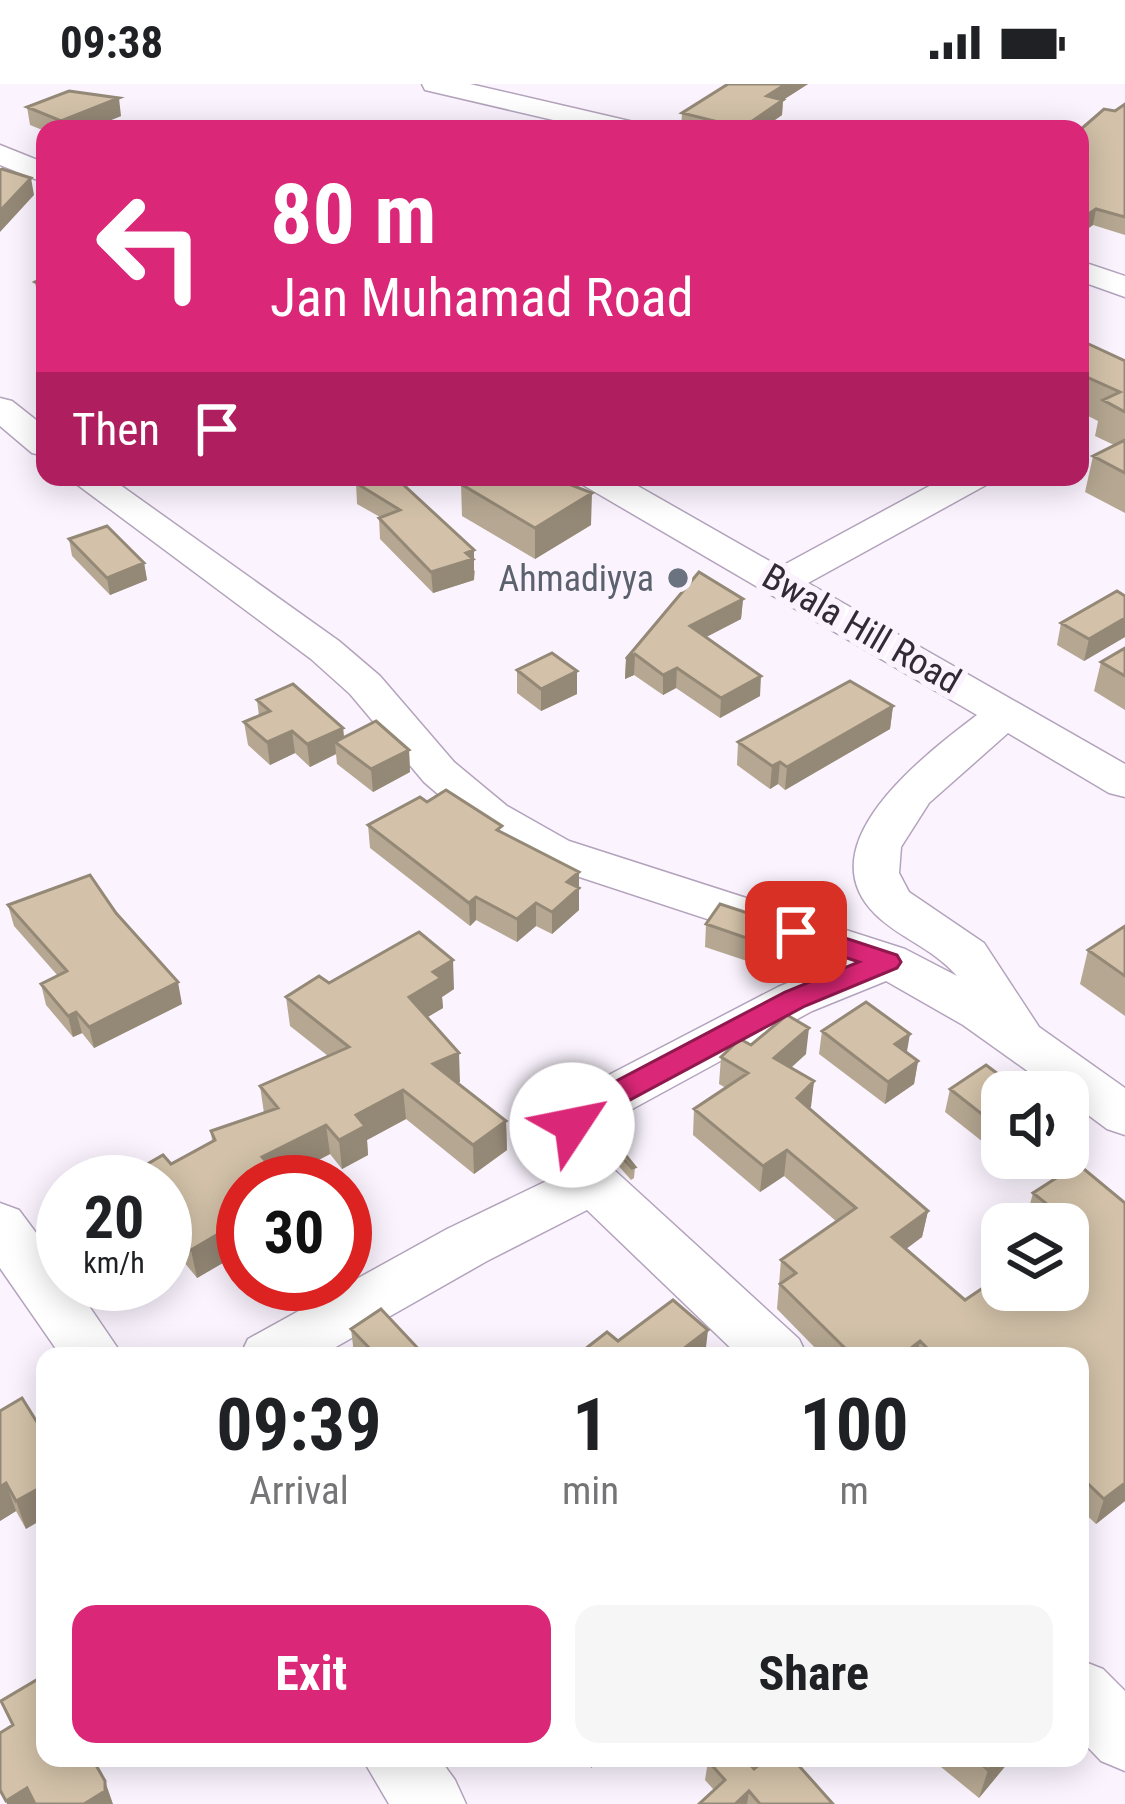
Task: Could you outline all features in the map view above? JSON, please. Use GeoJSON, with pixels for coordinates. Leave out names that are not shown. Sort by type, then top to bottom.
{"type":"FeatureCollection","features":[{"type":"Feature","properties":{"kind":"street"},"geometry":{"type":"LineString","coordinates":[[435,84],[589,120]]}},
{"type":"Feature","properties":{"kind":"street"},"geometry":{"type":"LineString","coordinates":[[0,154],[36,170]]}},
{"type":"Feature","properties":{"kind":"street"},"geometry":{"type":"LineString","coordinates":[[1089,273],[1125,287]]}},
{"type":"Feature","properties":{"kind":"street"},"geometry":{"type":"LineString","coordinates":[[0,408],[36,438]]}},
{"type":"Feature","properties":{"kind":"street"},"geometry":{"type":"LineString","coordinates":[[97,486],[325,650],[364,685],[439,772],[506,825],[553,852],[888,962],[931,981],[1020,1037],[1125,1115]]}},
{"type":"Feature","properties":{"kind":"street","name":"Bwala Hill Road"},"geometry":{"type":"LineString","coordinates":[[612,486],[1125,783]]}},
{"type":"Feature","properties":{"kind":"street"},"geometry":{"type":"LineString","coordinates":[[782,582],[957,486]]}},
{"type":"Feature","properties":{"kind":"street"},"geometry":{"type":"LineString","coordinates":[[1009,712],[940,764],[894,815],[878,854],[878,877],[891,902],[958,946],[990,979],[1020,1037]]}},
{"type":"Feature","properties":{"kind":"street"},"geometry":{"type":"LineString","coordinates":[[768,1347],[593,1183],[564,1139],[586,1111],[795,999],[888,962]]}},
{"type":"Feature","properties":{"kind":"street"},"geometry":{"type":"LineString","coordinates":[[285,1347],[467,1245],[593,1183]]}},
{"type":"Feature","properties":{"kind":"street"},"geometry":{"type":"LineString","coordinates":[[0,1226],[87,1347]]}},
{"type":"Feature","properties":{"kind":"street"},"geometry":{"type":"LineString","coordinates":[[1089,1700],[1125,1738]]}},
{"type":"Feature","properties":{"kind":"street"},"geometry":{"type":"LineString","coordinates":[[403,1767],[430,1804]]}},
{"type":"Feature","properties":{"kind":"building"},"geometry":{"type":"Polygon","coordinates":[[[728,84],[786,84],[767,96],[783,100],[754,120],[710,120],[682,113],[728,84]]]}},
{"type":"Feature","properties":{"kind":"building"},"geometry":{"type":"Polygon","coordinates":[[[69,91],[119,98],[64,120],[27,107],[69,91]]]}},
{"type":"Feature","properties":{"kind":"building"},"geometry":{"type":"Polygon","coordinates":[[[1125,104],[1125,217],[1096,209],[1089,214],[1089,122],[1104,109],[1115,111],[1125,104]]]}},
{"type":"Feature","properties":{"kind":"building"},"geometry":{"type":"Polygon","coordinates":[[[0,170],[31,178],[0,211],[0,170]]]}},
{"type":"Feature","properties":{"kind":"building"},"geometry":{"type":"Polygon","coordinates":[[[1089,344],[1125,361],[1125,412],[1103,400],[1120,392],[1089,378],[1089,344]]]}},
{"type":"Feature","properties":{"kind":"building"},"geometry":{"type":"Polygon","coordinates":[[[1125,440],[1125,473],[1093,456],[1125,440]]]}},
{"type":"Feature","properties":{"kind":"building"},"geometry":{"type":"Polygon","coordinates":[[[361,486],[405,486],[474,550],[466,553],[473,559],[431,572],[379,518],[400,510],[361,486]]]}},
{"type":"Feature","properties":{"kind":"building"},"geometry":{"type":"Polygon","coordinates":[[[464,486],[574,486],[592,493],[535,528],[464,486]]]}},
{"type":"Feature","properties":{"kind":"building"},"geometry":{"type":"Polygon","coordinates":[[[107,526],[144,563],[107,578],[69,539],[107,526]]]}},
{"type":"Feature","properties":{"kind":"building"},"geometry":{"type":"Polygon","coordinates":[[[699,572],[743,599],[690,626],[761,676],[721,698],[677,668],[663,675],[635,654],[626,659],[699,572]]]}},
{"type":"Feature","properties":{"kind":"building"},"geometry":{"type":"Polygon","coordinates":[[[1117,591],[1125,596],[1125,618],[1089,639],[1061,623],[1117,591]]]}},
{"type":"Feature","properties":{"kind":"building"},"geometry":{"type":"Polygon","coordinates":[[[1125,648],[1125,676],[1101,662],[1125,648]]]}},
{"type":"Feature","properties":{"kind":"building"},"geometry":{"type":"Polygon","coordinates":[[[552,653],[577,671],[541,689],[517,670],[552,653]]]}},
{"type":"Feature","properties":{"kind":"building"},"geometry":{"type":"Polygon","coordinates":[[[850,681],[893,706],[787,767],[780,762],[772,766],[738,742],[850,681]]]}},
{"type":"Feature","properties":{"kind":"building"},"geometry":{"type":"Polygon","coordinates":[[[293,684],[343,728],[307,744],[292,731],[267,742],[244,722],[270,711],[257,700],[293,684]]]}},
{"type":"Feature","properties":{"kind":"building"},"geometry":{"type":"Polygon","coordinates":[[[376,721],[409,750],[371,769],[335,742],[376,721]]]}},
{"type":"Feature","properties":{"kind":"building"},"geometry":{"type":"Polygon","coordinates":[[[446,790],[502,826],[497,830],[579,872],[567,882],[579,888],[552,912],[536,903],[517,919],[476,897],[469,903],[368,825],[420,797],[427,802],[446,790]]]}},
{"type":"Feature","properties":{"kind":"building"},"geometry":{"type":"Polygon","coordinates":[[[90,875],[116,913],[178,982],[89,1027],[76,1012],[68,1016],[41,984],[67,971],[8,905],[90,875]]]}},
{"type":"Feature","properties":{"kind":"building"},"geometry":{"type":"Polygon","coordinates":[[[720,904],[769,920],[755,941],[706,924],[720,904]]]}},
{"type":"Feature","properties":{"kind":"building"},"geometry":{"type":"Polygon","coordinates":[[[1125,926],[1125,976],[1088,950],[1125,926]]]}},
{"type":"Feature","properties":{"kind":"building"},"geometry":{"type":"Polygon","coordinates":[[[419,932],[453,960],[433,972],[441,978],[409,997],[459,1053],[433,1064],[506,1121],[473,1145],[403,1090],[356,1115],[365,1126],[339,1140],[326,1125],[266,1155],[216,1155],[216,1235],[192,1249],[192,1155],[188,1155],[215,1140],[211,1131],[278,1108],[260,1086],[349,1047],[286,997],[319,976],[329,983],[419,932]]]}},
{"type":"Feature","properties":{"kind":"building"},"geometry":{"type":"Polygon","coordinates":[[[866,1002],[910,1034],[895,1044],[918,1061],[888,1082],[822,1031],[866,1002]]]}},
{"type":"Feature","properties":{"kind":"building"},"geometry":{"type":"Polygon","coordinates":[[[787,1015],[809,1028],[774,1058],[814,1081],[797,1098],[928,1211],[892,1237],[965,1300],[981,1289],[981,1311],[1089,1311],[1089,1203],[1046,1203],[1033,1193],[1055,1179],[1089,1179],[1089,1173],[1125,1203],[1125,1483],[1104,1499],[1089,1485],[1089,1347],[926,1347],[920,1341],[912,1347],[844,1347],[780,1284],[796,1273],[781,1260],[856,1208],[787,1150],[763,1166],[694,1109],[748,1073],[721,1057],[740,1039],[751,1045],[787,1015]]]}},
{"type":"Feature","properties":{"kind":"building"},"geometry":{"type":"Polygon","coordinates":[[[986,1065],[994,1071],[981,1071],[981,1113],[950,1089],[986,1065]]]}},
{"type":"Feature","properties":{"kind":"building"},"geometry":{"type":"Polygon","coordinates":[[[614,1141],[635,1167],[609,1143],[614,1141]]]}},
{"type":"Feature","properties":{"kind":"building"},"geometry":{"type":"Polygon","coordinates":[[[673,1300],[708,1330],[686,1347],[588,1347],[607,1332],[618,1341],[673,1300]]]}},
{"type":"Feature","properties":{"kind":"building"},"geometry":{"type":"Polygon","coordinates":[[[381,1309],[417,1347],[368,1347],[351,1329],[381,1309]]]}},
{"type":"Feature","properties":{"kind":"building"},"geometry":{"type":"Polygon","coordinates":[[[22,1398],[36,1421],[36,1490],[16,1501],[6,1483],[0,1487],[0,1411],[22,1398]]]}},
{"type":"Feature","properties":{"kind":"building"},"geometry":{"type":"Polygon","coordinates":[[[36,1680],[36,1767],[97,1767],[105,1791],[84,1804],[35,1804],[27,1788],[6,1801],[0,1790],[0,1733],[13,1725],[1,1701],[36,1680]]]}},
{"type":"Feature","properties":{"kind":"building"},"geometry":{"type":"Polygon","coordinates":[[[713,1767],[800,1767],[833,1804],[760,1804],[749,1791],[735,1804],[699,1804],[725,1780],[713,1767]]]}},
{"type":"Feature","properties":{"kind":"place","name":"Ahmadiyya"},"geometry":{"type":"Point","coordinates":[678,578]}},
{"type":"Feature","properties":{"kind":"route"},"geometry":{"type":"LineString","coordinates":[[572,1125],[594,1106],[795,999],[888,962],[796,932]]}}]}
